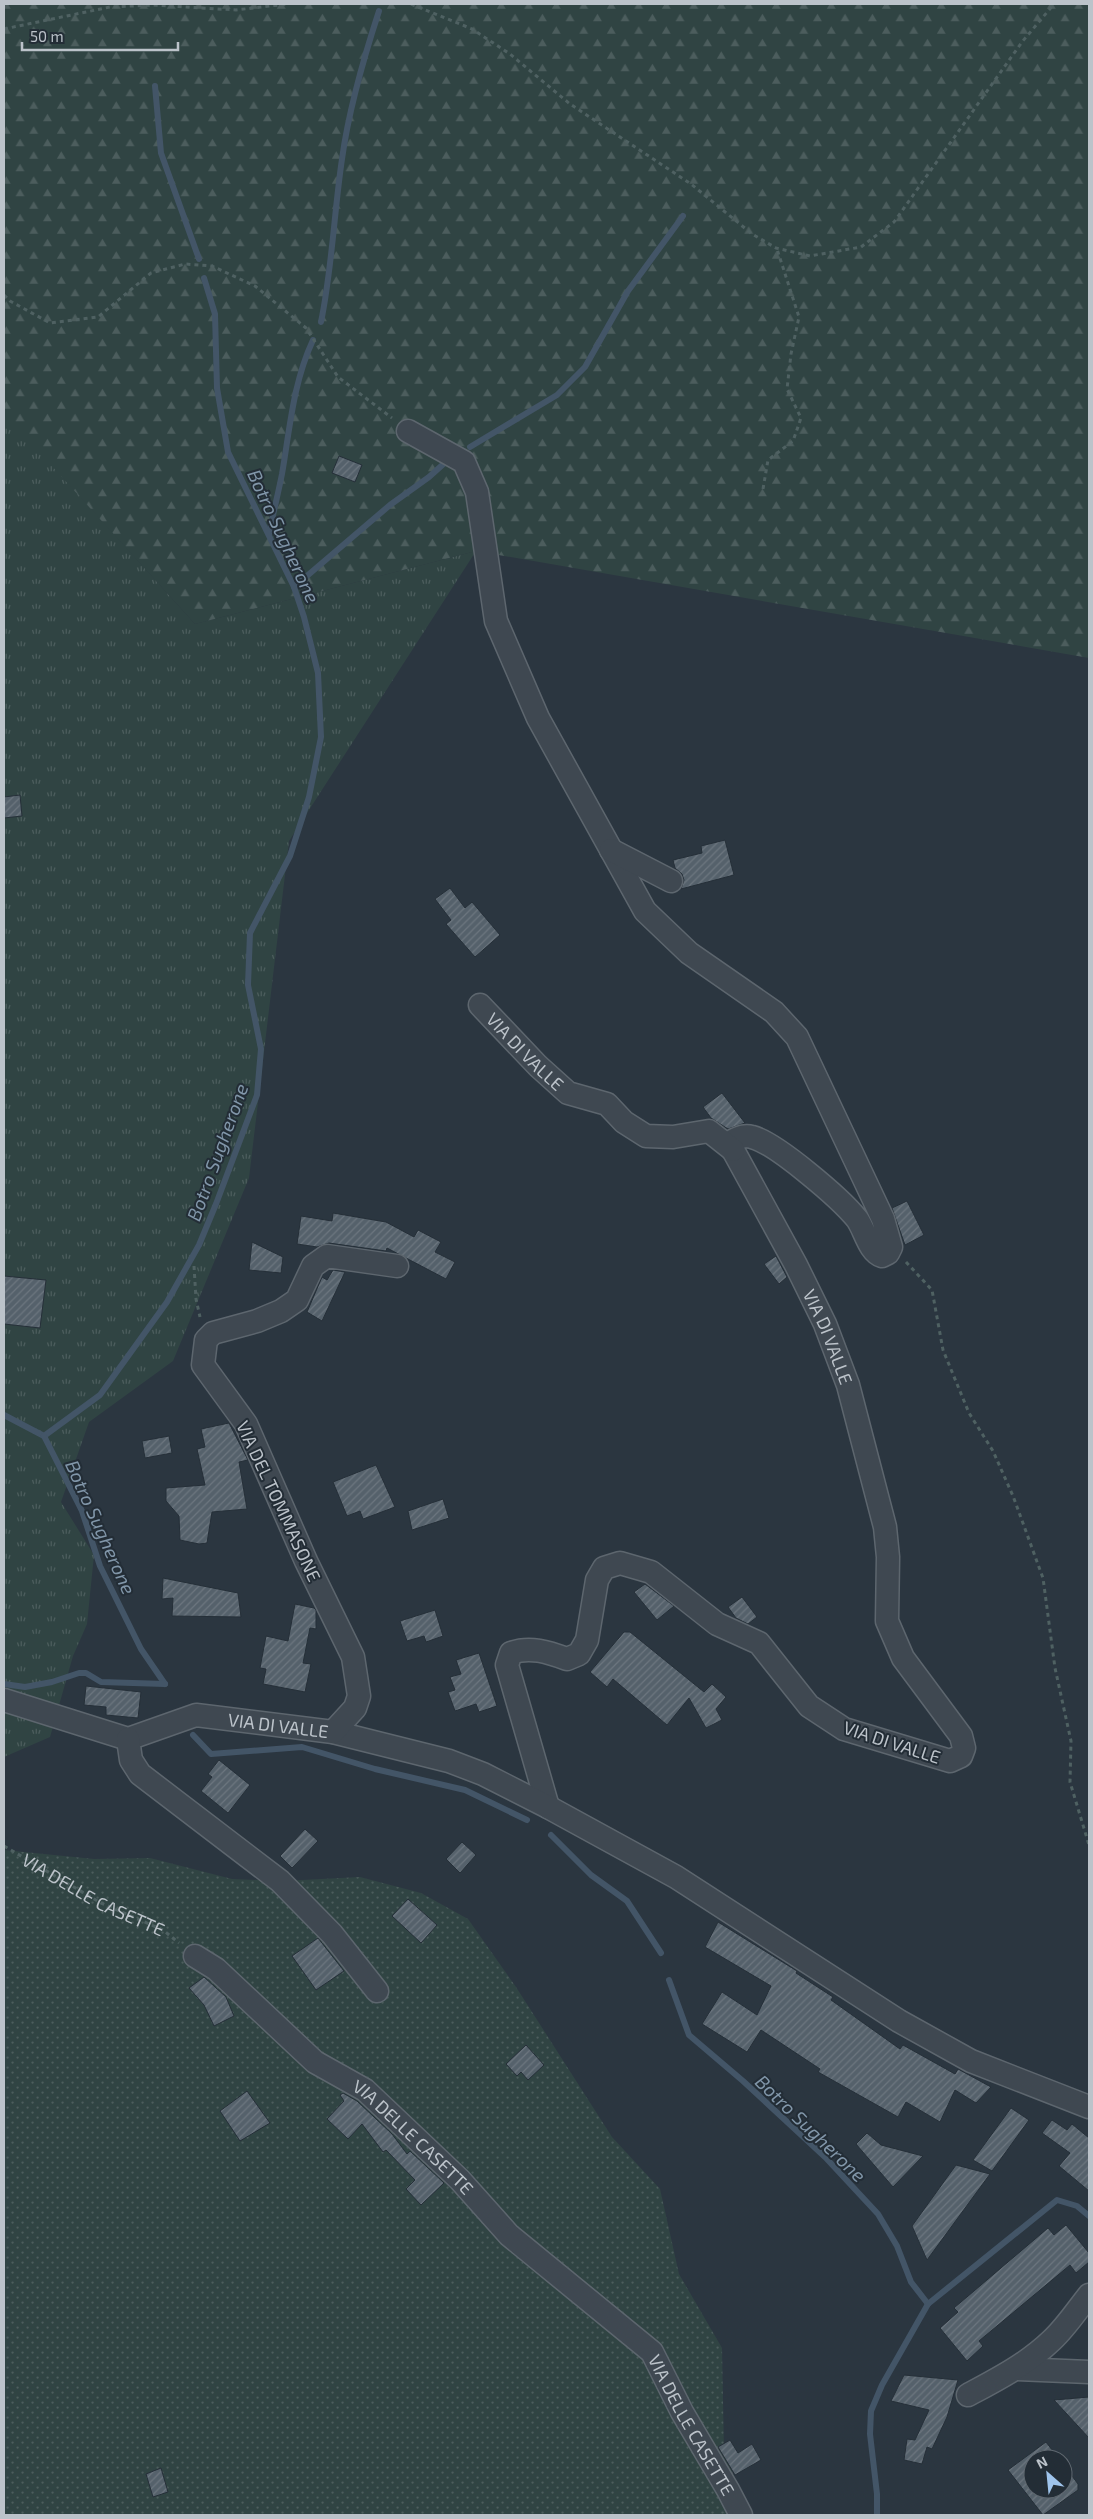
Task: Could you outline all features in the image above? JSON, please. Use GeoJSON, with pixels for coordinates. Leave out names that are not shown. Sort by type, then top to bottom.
{"type":"FeatureCollection","features":[{"type":"Feature","properties":{"kind":"street"},"geometry":{"type":"LineString","coordinates":[[408,431],[464,462],[477,492],[496,621],[538,718],[645,911],[689,953],[774,1012],[797,1037],[884,1219],[891,1247],[888,1254],[878,1255],[858,1221],[847,1207],[771,1147],[754,1137],[743,1136],[734,1140],[733,1150]]}},
{"type":"Feature","properties":{"kind":"street"},"geometry":{"type":"LineString","coordinates":[[611,850],[671,881]]}},
{"type":"Feature","properties":{"kind":"street","name":"VIA DI VALLE"},"geometry":{"type":"LineString","coordinates":[[480,1005],[538,1066],[568,1093],[607,1104],[624,1122],[646,1136],[673,1137],[709,1131],[733,1150],[826,1324],[848,1385],[885,1527],[888,1557],[887,1621],[903,1658],[950,1719],[961,1736],[964,1748],[961,1756],[950,1761],[844,1729],[809,1706],[759,1643],[717,1624],[650,1572],[620,1562],[604,1568],[597,1580],[587,1640],[579,1654],[567,1659],[544,1651],[520,1649],[511,1653],[507,1665],[548,1807]]}},
{"type":"Feature","properties":{"kind":"street"},"geometry":{"type":"LineString","coordinates":[[206,1340],[213,1332],[257,1321],[281,1311],[297,1300],[313,1266],[327,1256],[397,1266]]}},
{"type":"Feature","properties":{"kind":"street","name":"VIA DEL TOMMASONE"},"geometry":{"type":"LineString","coordinates":[[206,1340],[203,1365],[246,1424],[306,1561],[353,1657],[359,1696],[355,1708],[332,1732]]}},
{"type":"Feature","properties":{"kind":"street"},"geometry":{"type":"LineString","coordinates":[[4,1700],[128,1739],[131,1760],[140,1774],[280,1881],[332,1934],[377,1991]]}},
{"type":"Feature","properties":{"kind":"street","name":"VIA DI VALLE"},"geometry":{"type":"LineString","coordinates":[[128,1739],[196,1715],[332,1732],[449,1761],[482,1774],[548,1807],[676,1877],[899,2021],[963,2057],[1089,2107]]}},
{"type":"Feature","properties":{"kind":"street","name":"VIA DELLE CASETTE"},"geometry":{"type":"LineString","coordinates":[[195,1956],[216,1969],[315,2062],[365,2090],[460,2180],[509,2235],[652,2352],[682,2412],[741,2515]]}},
{"type":"Feature","properties":{"kind":"street"},"geometry":{"type":"LineString","coordinates":[[968,2395],[1017,2369],[1054,2338],[1089,2295]]}},
{"type":"Feature","properties":{"kind":"street"},"geometry":{"type":"LineString","coordinates":[[1017,2369],[1089,2372]]}},
{"type":"Feature","properties":{"kind":"path"},"geometry":{"type":"LineString","coordinates":[[4,29],[110,7],[153,5],[236,10],[287,4]]}},
{"type":"Feature","properties":{"kind":"path"},"geometry":{"type":"LineString","coordinates":[[411,4],[472,30],[510,54],[570,104],[691,184],[752,234],[776,248],[810,256],[861,247],[894,222],[1022,42],[1054,4]]}},
{"type":"Feature","properties":{"kind":"path"},"geometry":{"type":"LineString","coordinates":[[764,489],[768,460],[793,441],[801,418],[787,389],[791,354],[799,317],[776,248]]}},
{"type":"Feature","properties":{"kind":"path"},"geometry":{"type":"LineString","coordinates":[[4,295],[10,301],[50,323],[98,317],[151,273],[185,264],[212,266],[255,286],[306,328],[338,377],[408,431]]}},
{"type":"Feature","properties":{"kind":"path"},"geometry":{"type":"LineString","coordinates":[[891,1247],[932,1290],[943,1350],[969,1413],[993,1451],[1013,1496],[1043,1578],[1055,1668],[1071,1741],[1070,1782],[1089,1845]]}},
{"type":"Feature","properties":{"kind":"path"},"geometry":{"type":"LineString","coordinates":[[194,1266],[196,1299],[206,1340]]}},
{"type":"Feature","properties":{"kind":"path","name":"VIA DELLE CASETTE"},"geometry":{"type":"LineString","coordinates":[[4,1846],[101,1903],[163,1930],[195,1956]]}},
{"type":"Feature","properties":{"kind":"green space"},"geometry":{"type":"Polygon","coordinates":[[[4,4],[1089,4],[1089,658],[476,551],[195,624],[4,413],[4,4]]]}},
{"type":"Feature","properties":{"kind":"green space"},"geometry":{"type":"Polygon","coordinates":[[[4,412],[195,624],[476,551],[289,841],[249,1178],[173,1361],[89,1422],[61,1502],[94,1555],[87,1624],[73,1656],[50,1737],[4,1757],[4,412]]]}},
{"type":"Feature","properties":{"kind":"green space"},"geometry":{"type":"Polygon","coordinates":[[[4,1850],[94,1859],[150,1858],[232,1879],[283,1881],[360,1877],[421,1893],[468,1919],[516,1987],[612,2137],[660,2189],[679,2274],[722,2348],[724,2452],[750,2515],[4,2515],[4,1850]]]}},
{"type":"Feature","properties":{"kind":"building"},"geometry":{"type":"Polygon","coordinates":[[[339,456],[362,465],[355,482],[332,473],[339,456]]]}},
{"type":"Feature","properties":{"kind":"building"},"geometry":{"type":"Polygon","coordinates":[[[20,795],[22,816],[4,818],[4,797],[20,795]]]}},
{"type":"Feature","properties":{"kind":"building"},"geometry":{"type":"Polygon","coordinates":[[[725,840],[734,875],[681,889],[684,880],[682,874],[675,868],[673,860],[702,853],[701,846],[725,840]]]}},
{"type":"Feature","properties":{"kind":"building"},"geometry":{"type":"Polygon","coordinates":[[[450,888],[465,908],[472,902],[500,935],[475,957],[446,924],[451,920],[435,899],[450,888]]]}},
{"type":"Feature","properties":{"kind":"building"},"geometry":{"type":"Polygon","coordinates":[[[722,1093],[745,1123],[728,1129],[711,1118],[703,1107],[722,1093]]]}},
{"type":"Feature","properties":{"kind":"building"},"geometry":{"type":"Polygon","coordinates":[[[907,1201],[924,1235],[905,1245],[892,1208],[907,1201]]]}},
{"type":"Feature","properties":{"kind":"building"},"geometry":{"type":"Polygon","coordinates":[[[333,1213],[386,1222],[414,1237],[418,1230],[441,1242],[435,1252],[455,1262],[446,1279],[387,1248],[386,1251],[329,1243],[317,1247],[297,1244],[301,1216],[332,1221],[333,1213]]]}},
{"type":"Feature","properties":{"kind":"building"},"geometry":{"type":"Polygon","coordinates":[[[252,1242],[283,1257],[281,1273],[249,1270],[252,1242]]]}},
{"type":"Feature","properties":{"kind":"building"},"geometry":{"type":"Polygon","coordinates":[[[776,1256],[787,1277],[779,1284],[764,1264],[776,1256]]]}},
{"type":"Feature","properties":{"kind":"building"},"geometry":{"type":"Polygon","coordinates":[[[333,1270],[345,1272],[322,1321],[307,1312],[322,1277],[327,1280],[333,1270]]]}},
{"type":"Feature","properties":{"kind":"building"},"geometry":{"type":"Polygon","coordinates":[[[4,1276],[46,1280],[40,1328],[4,1324],[4,1276]]]}},
{"type":"Feature","properties":{"kind":"building"},"geometry":{"type":"Polygon","coordinates":[[[229,1423],[248,1460],[239,1462],[247,1509],[212,1512],[207,1543],[199,1544],[180,1540],[179,1516],[166,1501],[166,1488],[205,1485],[197,1449],[205,1447],[201,1429],[229,1423]]]}},
{"type":"Feature","properties":{"kind":"building"},"geometry":{"type":"Polygon","coordinates":[[[169,1436],[172,1453],[145,1458],[142,1441],[169,1436]]]}},
{"type":"Feature","properties":{"kind":"building"},"geometry":{"type":"Polygon","coordinates":[[[376,1465],[395,1507],[363,1519],[360,1511],[347,1516],[333,1482],[376,1465]]]}},
{"type":"Feature","properties":{"kind":"building"},"geometry":{"type":"Polygon","coordinates":[[[443,1499],[449,1518],[412,1530],[408,1511],[443,1499]]]}},
{"type":"Feature","properties":{"kind":"building"},"geometry":{"type":"Polygon","coordinates":[[[163,1578],[238,1593],[241,1617],[172,1616],[173,1598],[162,1599],[163,1578]]]}},
{"type":"Feature","properties":{"kind":"building"},"geometry":{"type":"Polygon","coordinates":[[[645,1584],[674,1606],[657,1620],[634,1592],[645,1584]]]}},
{"type":"Feature","properties":{"kind":"building"},"geometry":{"type":"Polygon","coordinates":[[[742,1597],[757,1617],[748,1624],[736,1618],[728,1607],[742,1597]]]}},
{"type":"Feature","properties":{"kind":"building"},"geometry":{"type":"Polygon","coordinates":[[[295,1604],[316,1610],[316,1629],[310,1628],[303,1663],[311,1664],[305,1692],[263,1684],[266,1669],[260,1668],[266,1636],[288,1641],[295,1604]]]}},
{"type":"Feature","properties":{"kind":"building"},"geometry":{"type":"Polygon","coordinates":[[[435,1610],[443,1636],[426,1642],[424,1636],[407,1641],[400,1621],[435,1610]]]}},
{"type":"Feature","properties":{"kind":"building"},"geometry":{"type":"Polygon","coordinates":[[[624,1632],[630,1632],[704,1692],[712,1684],[726,1697],[716,1709],[722,1720],[706,1728],[689,1698],[667,1725],[613,1679],[607,1687],[590,1672],[624,1632]]]}},
{"type":"Feature","properties":{"kind":"building"},"geometry":{"type":"Polygon","coordinates":[[[479,1653],[497,1706],[479,1712],[476,1704],[455,1711],[448,1692],[455,1690],[450,1677],[461,1674],[456,1660],[479,1653]]]}},
{"type":"Feature","properties":{"kind":"building"},"geometry":{"type":"Polygon","coordinates":[[[86,1686],[141,1692],[138,1718],[106,1715],[106,1707],[84,1705],[86,1686]]]}},
{"type":"Feature","properties":{"kind":"building"},"geometry":{"type":"Polygon","coordinates":[[[219,1760],[250,1785],[228,1813],[201,1791],[212,1777],[208,1774],[219,1760]]]}},
{"type":"Feature","properties":{"kind":"building"},"geometry":{"type":"Polygon","coordinates":[[[305,1829],[318,1841],[292,1868],[280,1856],[305,1829]]]}},
{"type":"Feature","properties":{"kind":"building"},"geometry":{"type":"Polygon","coordinates":[[[462,1842],[476,1855],[460,1873],[446,1859],[462,1842]]]}},
{"type":"Feature","properties":{"kind":"building"},"geometry":{"type":"Polygon","coordinates":[[[408,1899],[437,1925],[421,1943],[392,1916],[408,1899]]]}},
{"type":"Feature","properties":{"kind":"building"},"geometry":{"type":"Polygon","coordinates":[[[718,1922],[797,1971],[796,1973],[833,1997],[831,2000],[900,2049],[903,2045],[955,2074],[958,2069],[991,2087],[976,2103],[955,2090],[940,2122],[906,2102],[898,2117],[818,2072],[820,2069],[761,2030],[747,2052],[702,2024],[722,1992],[757,2015],[771,1986],[705,1947],[718,1922]]]}},
{"type":"Feature","properties":{"kind":"building"},"geometry":{"type":"Polygon","coordinates":[[[318,1938],[344,1971],[316,1990],[292,1956],[318,1938]]]}},
{"type":"Feature","properties":{"kind":"building"},"geometry":{"type":"Polygon","coordinates":[[[204,1977],[226,1997],[234,2016],[214,2026],[204,2005],[189,1988],[204,1977]]]}},
{"type":"Feature","properties":{"kind":"building"},"geometry":{"type":"Polygon","coordinates":[[[526,2045],[544,2065],[528,2080],[521,2072],[517,2076],[506,2064],[526,2045]]]}},
{"type":"Feature","properties":{"kind":"building"},"geometry":{"type":"Polygon","coordinates":[[[247,2091],[270,2123],[240,2141],[220,2111],[247,2091]]]}},
{"type":"Feature","properties":{"kind":"building"},"geometry":{"type":"Polygon","coordinates":[[[343,2093],[357,2101],[392,2134],[407,2154],[410,2151],[444,2183],[421,2205],[406,2189],[415,2180],[386,2150],[383,2152],[362,2124],[348,2139],[327,2119],[344,2101],[340,2095],[343,2093]]]}},
{"type":"Feature","properties":{"kind":"building"},"geometry":{"type":"Polygon","coordinates":[[[1011,2108],[1029,2120],[992,2171],[973,2160],[1011,2108]]]}},
{"type":"Feature","properties":{"kind":"building"},"geometry":{"type":"Polygon","coordinates":[[[1052,2120],[1067,2130],[1072,2124],[1089,2138],[1089,2191],[1059,2166],[1070,2153],[1042,2133],[1052,2120]]]}},
{"type":"Feature","properties":{"kind":"building"},"geometry":{"type":"Polygon","coordinates":[[[867,2133],[881,2145],[923,2156],[893,2187],[856,2144],[867,2133]]]}},
{"type":"Feature","properties":{"kind":"building"},"geometry":{"type":"Polygon","coordinates":[[[956,2165],[990,2174],[927,2260],[912,2226],[956,2165]]]}},
{"type":"Feature","properties":{"kind":"building"},"geometry":{"type":"Polygon","coordinates":[[[1066,2225],[1089,2253],[1089,2262],[1076,2273],[1070,2265],[979,2341],[983,2346],[967,2361],[940,2328],[958,2312],[954,2308],[1048,2228],[1054,2235],[1066,2225]]]}},
{"type":"Feature","properties":{"kind":"building"},"geometry":{"type":"Polygon","coordinates":[[[904,2375],[958,2380],[947,2417],[932,2449],[927,2447],[922,2464],[904,2460],[907,2439],[915,2440],[929,2410],[891,2401],[904,2375]]]}},
{"type":"Feature","properties":{"kind":"building"},"geometry":{"type":"Polygon","coordinates":[[[1089,2397],[1089,2438],[1054,2400],[1089,2397]]]}},
{"type":"Feature","properties":{"kind":"building"},"geometry":{"type":"Polygon","coordinates":[[[730,2440],[738,2453],[752,2444],[761,2460],[735,2475],[718,2447],[730,2440]]]}},
{"type":"Feature","properties":{"kind":"building"},"geometry":{"type":"Polygon","coordinates":[[[1046,2442],[1051,2449],[1036,2449],[1046,2442]]]}},
{"type":"Feature","properties":{"kind":"building"},"geometry":{"type":"Polygon","coordinates":[[[1023,2459],[1023,2489],[1008,2470],[1023,2459]]]}},
{"type":"Feature","properties":{"kind":"building"},"geometry":{"type":"Polygon","coordinates":[[[161,2468],[168,2492],[153,2497],[146,2474],[161,2468]]]}},
{"type":"Feature","properties":{"kind":"building"},"geometry":{"type":"Polygon","coordinates":[[[1073,2477],[1078,2484],[1078,2490],[1073,2494],[1073,2477]]]}},
{"type":"Feature","properties":{"kind":"building"},"geometry":{"type":"Polygon","coordinates":[[[1031,2499],[1065,2499],[1043,2515],[1031,2499]]]}},
{"type":"Feature","properties":{"kind":"waterway"},"geometry":{"type":"LineString","coordinates":[[321,322],[328,282],[339,179],[348,121],[367,48],[379,11]]}},
{"type":"Feature","properties":{"kind":"waterway","name":"Botro Sugherone"},"geometry":{"type":"LineString","coordinates":[[155,86],[161,153],[199,259]]}},
{"type":"Feature","properties":{"kind":"waterway"},"geometry":{"type":"LineString","coordinates":[[470,447],[557,395],[585,367],[628,291],[683,216]]}},
{"type":"Feature","properties":{"kind":"waterway","name":"Botro Sugherone"},"geometry":{"type":"LineString","coordinates":[[44,1436],[100,1395],[167,1302],[199,1245],[216,1204],[257,1095],[261,1049],[248,985],[250,933],[290,856],[309,797],[321,737],[318,673],[304,617],[294,587],[228,452],[217,388],[215,314],[204,278]]}},
{"type":"Feature","properties":{"kind":"waterway"},"geometry":{"type":"LineString","coordinates":[[269,534],[297,389],[306,356],[313,340]]}},
{"type":"Feature","properties":{"kind":"waterway"},"geometry":{"type":"LineString","coordinates":[[294,587],[390,505],[429,477],[449,459]]}},
{"type":"Feature","properties":{"kind":"waterway"},"geometry":{"type":"LineString","coordinates":[[4,1415],[44,1436]]}},
{"type":"Feature","properties":{"kind":"waterway","name":"Botro Sugherone"},"geometry":{"type":"LineString","coordinates":[[44,1436],[82,1511],[100,1566],[141,1649],[165,1684]]}},
{"type":"Feature","properties":{"kind":"waterway"},"geometry":{"type":"LineString","coordinates":[[4,1684],[25,1687],[52,1682],[79,1673],[86,1673],[101,1682],[165,1684]]}},
{"type":"Feature","properties":{"kind":"waterway","name":"Botro Sugherone"},"geometry":{"type":"LineString","coordinates":[[193,1735],[211,1754],[302,1747],[375,1769],[465,1790],[527,1820]]}},
{"type":"Feature","properties":{"kind":"waterway","name":"Botro Sugherone"},"geometry":{"type":"LineString","coordinates":[[551,1835],[591,1875],[627,1901],[661,1953]]}},
{"type":"Feature","properties":{"kind":"waterway","name":"Botro Sugherone"},"geometry":{"type":"LineString","coordinates":[[669,1980],[689,2035],[743,2081],[825,2157],[878,2214],[897,2246],[911,2282],[928,2304]]}},
{"type":"Feature","properties":{"kind":"waterway"},"geometry":{"type":"LineString","coordinates":[[877,2515],[877,2494],[870,2434],[871,2411],[882,2385],[928,2304],[1057,2200],[1077,2206],[1089,2216]]}}]}
